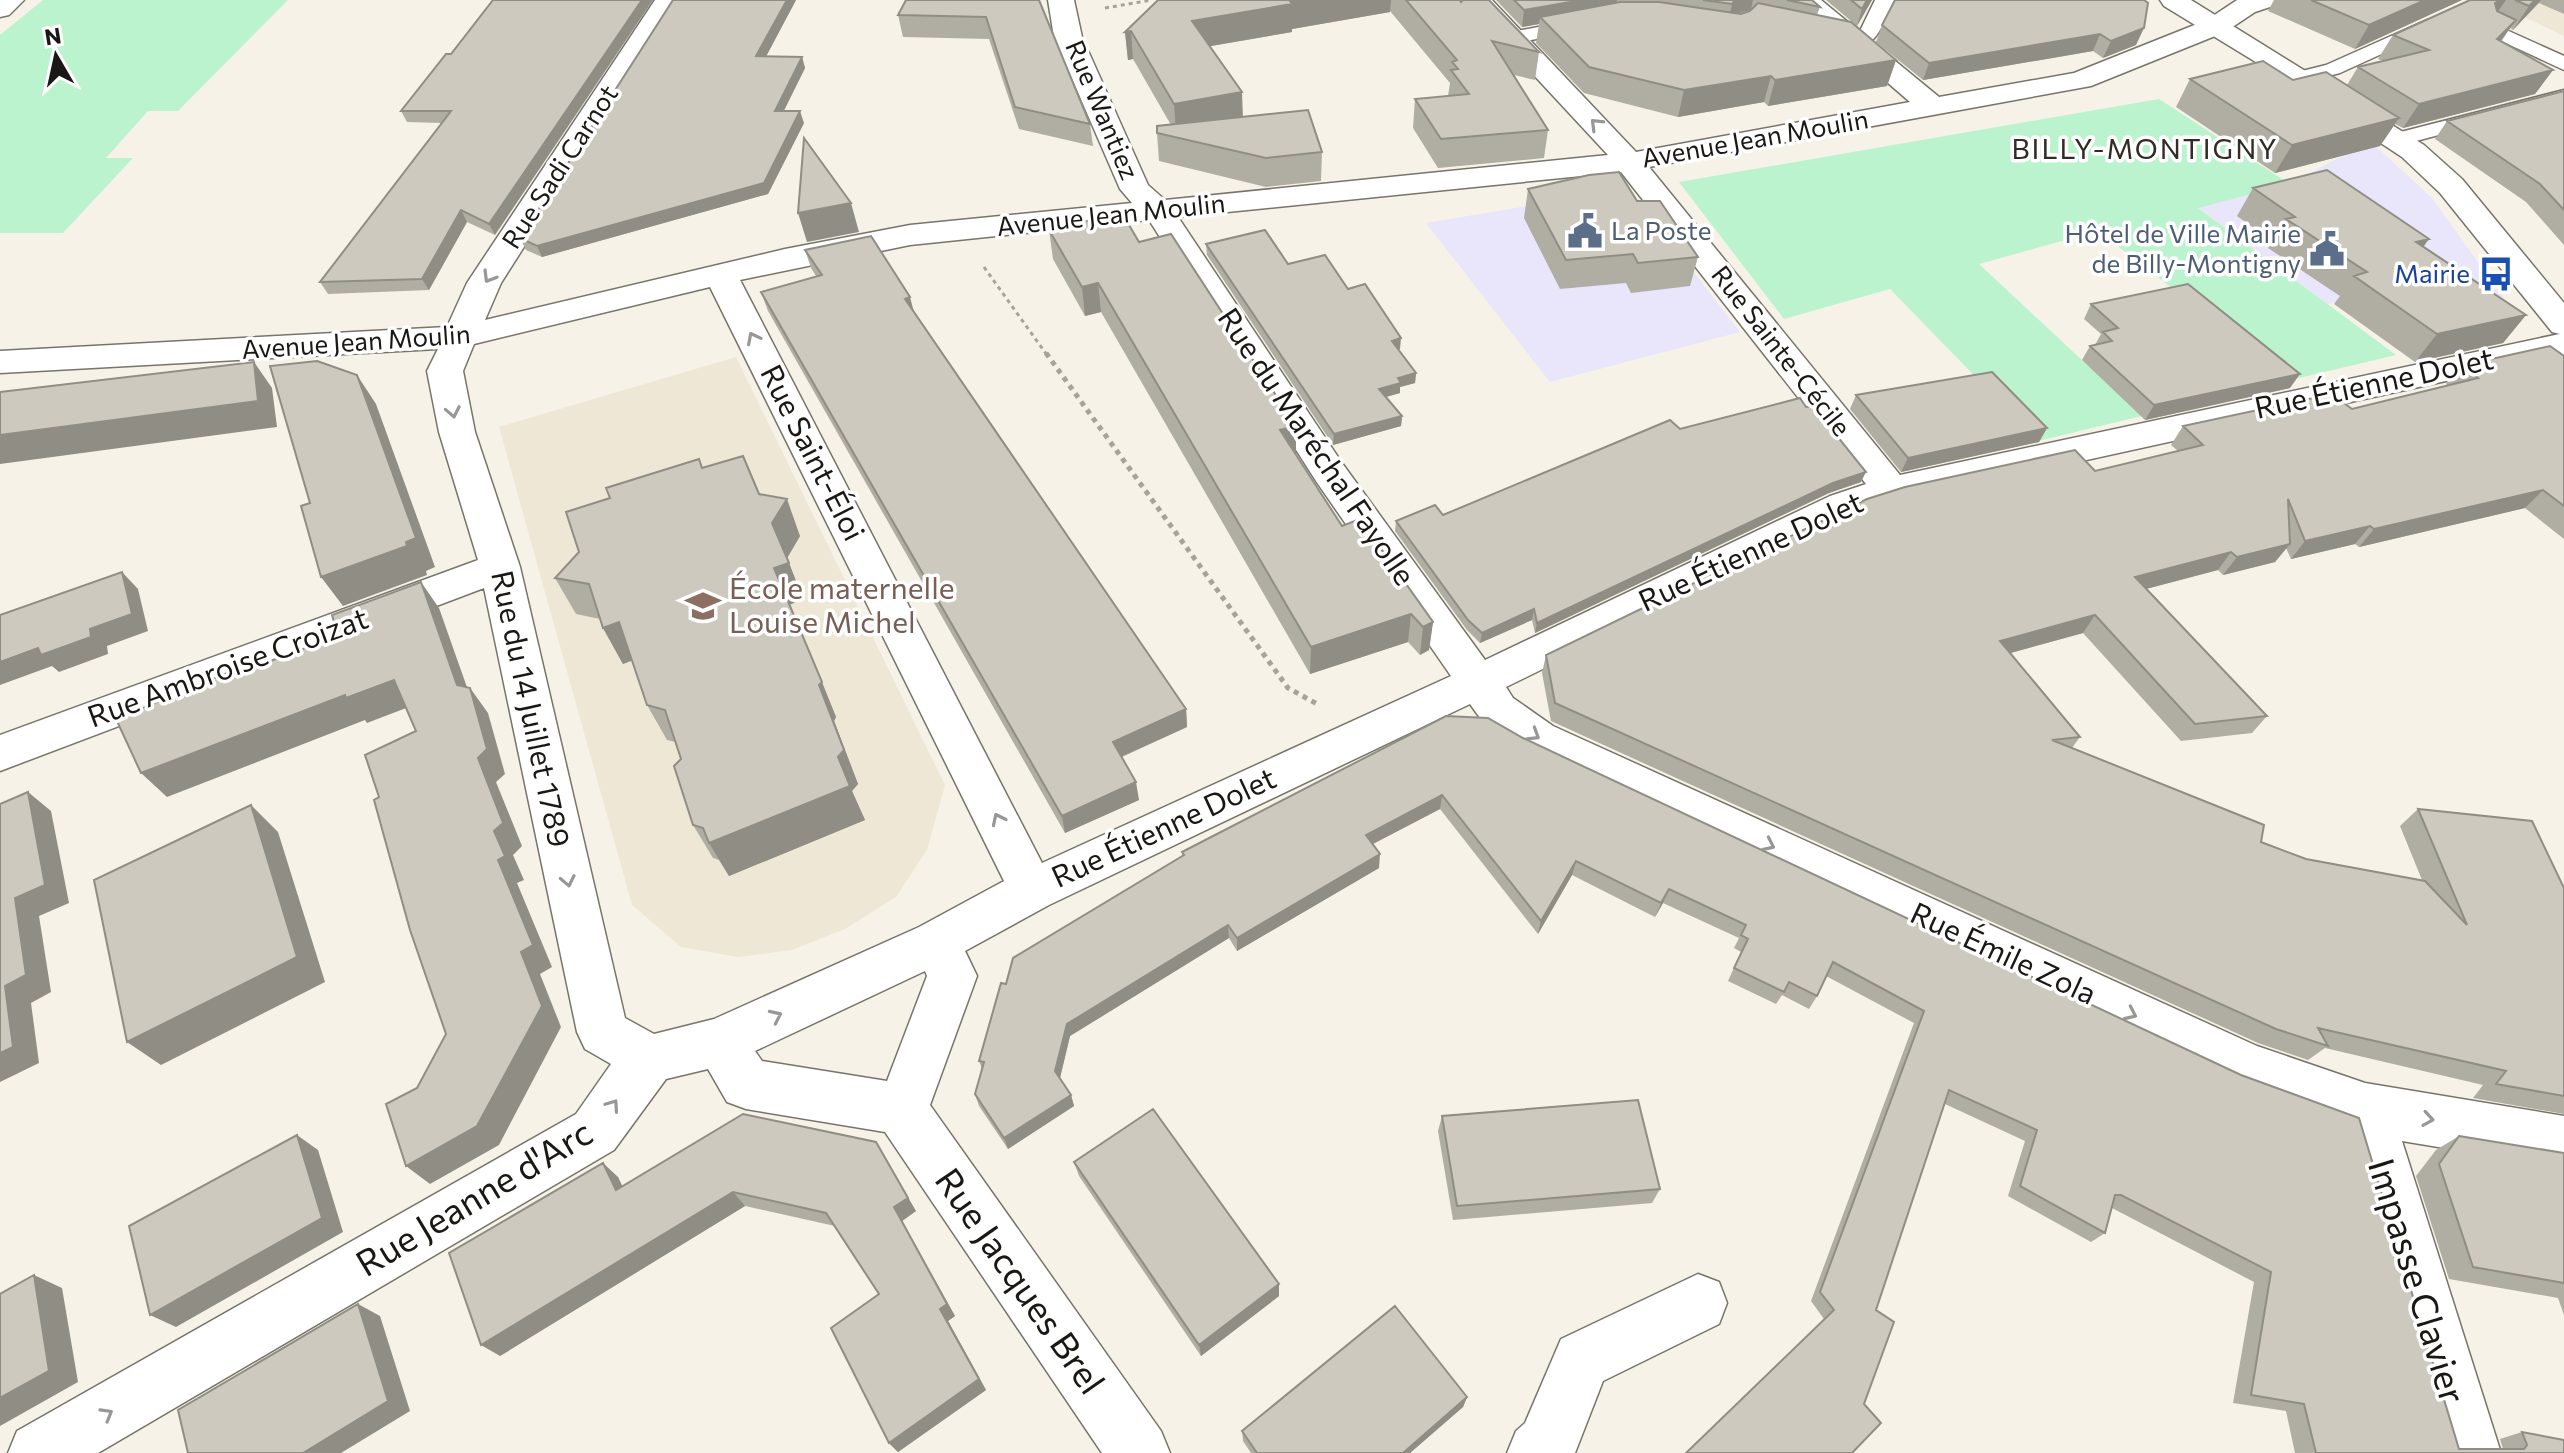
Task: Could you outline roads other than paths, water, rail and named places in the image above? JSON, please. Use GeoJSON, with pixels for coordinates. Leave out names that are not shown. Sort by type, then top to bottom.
{"type":"FeatureCollection","features":[{"type":"Feature","properties":{"kind":"street"},"geometry":{"type":"LineString","coordinates":[[0,9],[11,0]]}},
{"type":"Feature","properties":{"kind":"street","name":"Rue Sadi Carnot"},"geometry":{"type":"LineString","coordinates":[[458,337],[484,283],[668,0]]}},
{"type":"Feature","properties":{"kind":"street","name":"Rue Wantiez"},"geometry":{"type":"LineString","coordinates":[[1061,0],[1068,37],[1135,189],[1158,210]]}},
{"type":"Feature","properties":{"kind":"street","name":"Rue Sainte-Cécile"},"geometry":{"type":"LineString","coordinates":[[1477,0],[1629,162],[1891,490]]}},
{"type":"Feature","properties":{"kind":"street"},"geometry":{"type":"LineString","coordinates":[[1805,0],[1859,42],[1933,107]]}},
{"type":"Feature","properties":{"kind":"street"},"geometry":{"type":"LineString","coordinates":[[2173,0],[2301,77],[2397,140],[2451,186],[2564,325]]}},
{"type":"Feature","properties":{"kind":"street","name":"Avenue Jean Moulin"},"geometry":{"type":"LineString","coordinates":[[0,362],[458,337],[896,237],[1629,162],[2081,80],[2216,26],[2246,6],[2264,0]]}},
{"type":"Feature","properties":{"kind":"street","name":"Rue du Maréchal Fayolle"},"geometry":{"type":"LineString","coordinates":[[1158,210],[1329,472],[1478,682]]}},
{"type":"Feature","properties":{"kind":"street","name":"Rue Saint-Éloi"},"geometry":{"type":"LineString","coordinates":[[721,275],[1032,890]]}},
{"type":"Feature","properties":{"kind":"street","name":"Rue du 14 Juillet 1789"},"geometry":{"type":"LineString","coordinates":[[458,337],[445,371],[457,432],[500,567],[579,935],[603,1032],[650,1059]]}},
{"type":"Feature","properties":{"kind":"street","name":"Rue Étienne Dolet"},"geometry":{"type":"LineString","coordinates":[[1032,890],[1478,682],[1844,505],[1891,490],[2564,344]]}},
{"type":"Feature","properties":{"kind":"street","name":"Rue Ambroise Croizat"},"geometry":{"type":"LineString","coordinates":[[0,753],[500,567]]}},
{"type":"Feature","properties":{"kind":"street","name":"Rue Émile Zola"},"geometry":{"type":"LineString","coordinates":[[1478,682],[1498,710],[1537,738],[2246,1067],[2365,1109],[2564,1142]]}},
{"type":"Feature","properties":{"kind":"street"},"geometry":{"type":"LineString","coordinates":[[650,1059],[720,1042],[936,942],[1032,890]]}},
{"type":"Feature","properties":{"kind":"street"},"geometry":{"type":"LineString","coordinates":[[720,1042],[746,1084],[901,1109],[915,1080],[952,976],[936,942]]}},
{"type":"Feature","properties":{"kind":"street","name":"Rue Jeanne d'Arc"},"geometry":{"type":"LineString","coordinates":[[39,1453],[595,1132],[650,1059]]}},
{"type":"Feature","properties":{"kind":"street","name":"Rue Jacques Brel"},"geometry":{"type":"LineString","coordinates":[[901,1109],[1139,1453]]}},
{"type":"Feature","properties":{"kind":"street","name":"Impasse Clavier"},"geometry":{"type":"LineString","coordinates":[[2365,1109],[2470,1453]]}},
{"type":"Feature","properties":{"kind":"street"},"geometry":{"type":"LineString","coordinates":[[1538,1453],[1547,1445],[1582,1360],[1698,1303]]}},
{"type":"Feature","properties":{"kind":"lane"},"geometry":{"type":"LineString","coordinates":[[1808,31],[1859,42],[1867,36],[1885,0]]}},
{"type":"Feature","properties":{"kind":"lane"},"geometry":{"type":"LineString","coordinates":[[2301,77],[2333,69],[2441,19]]}},
{"type":"Feature","properties":{"kind":"lane"},"geometry":{"type":"LineString","coordinates":[[1512,38],[1600,21]]}},
{"type":"Feature","properties":{"kind":"lane"},"geometry":{"type":"LineString","coordinates":[[2491,29],[2564,64]]}},
{"type":"Feature","properties":{"kind":"lane"},"geometry":{"type":"LineString","coordinates":[[2397,140],[2564,96]]}},
{"type":"Feature","properties":{"kind":"place","name":"La Poste"},"geometry":{"type":"Point","coordinates":[1585,231]}},
{"type":"Feature","properties":{"kind":"place","name":"Hôtel de Ville Mairie de Billy-Montigny"},"geometry":{"type":"Point","coordinates":[2327,249]}},
{"type":"Feature","properties":{"kind":"place","name":"Mairie"},"geometry":{"type":"Point","coordinates":[2496,274]}},
{"type":"Feature","properties":{"kind":"place","name":"École maternelle Louise Michel"},"geometry":{"type":"Point","coordinates":[703,606]}},
{"type":"Feature","properties":{"kind":"district","name":"BILLY-MONTIGNY"},"geometry":{"type":"Point","coordinates":[2145,149]}}]}
